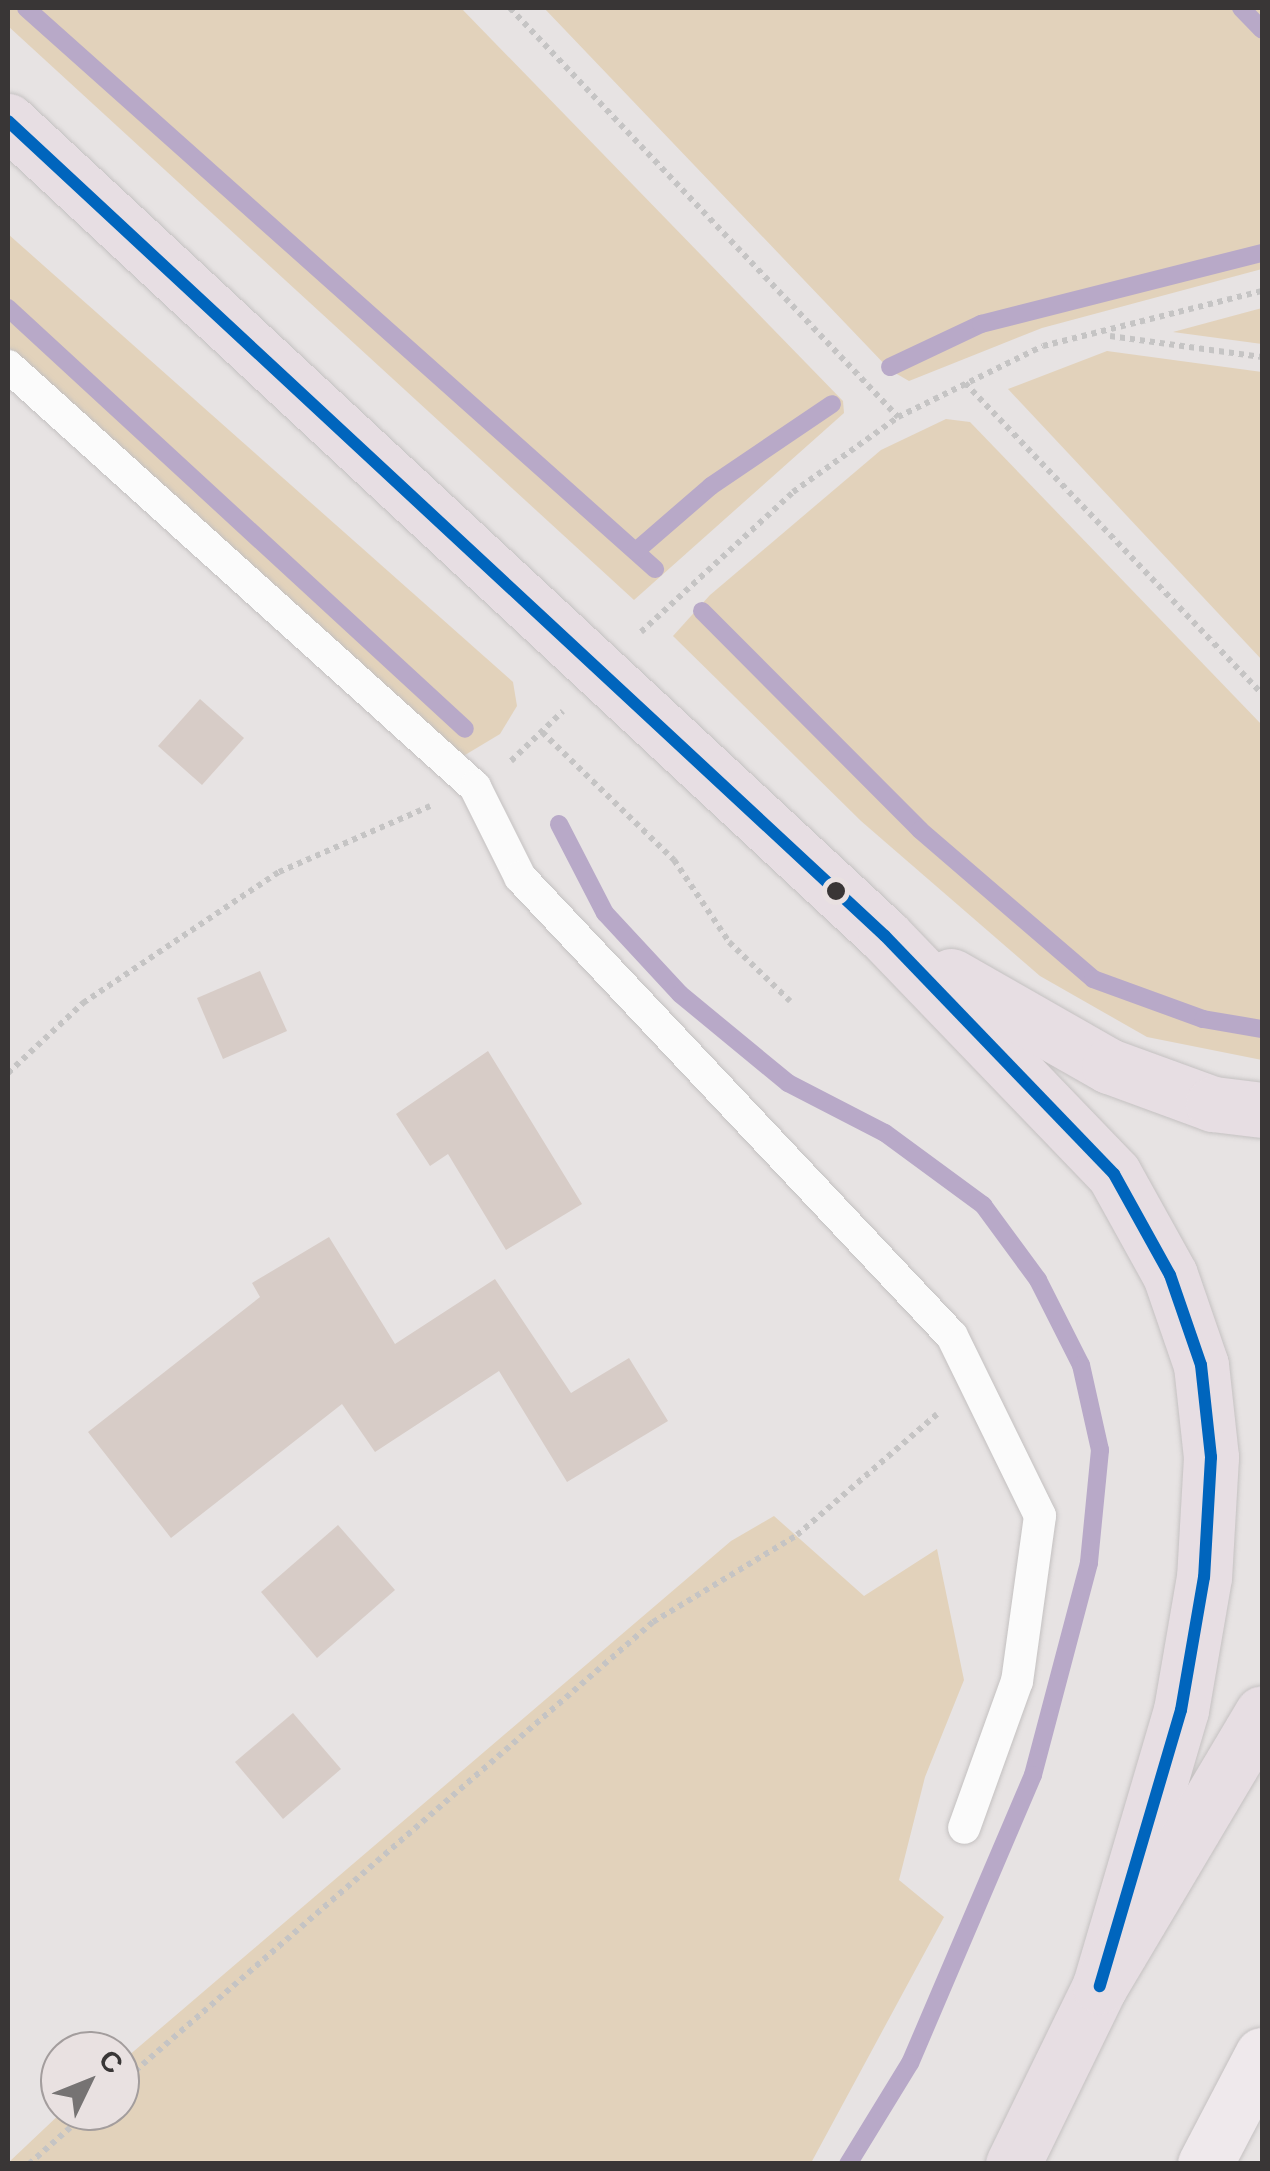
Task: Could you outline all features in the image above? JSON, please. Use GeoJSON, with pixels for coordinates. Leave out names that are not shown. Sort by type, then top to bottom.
{"type":"FeatureCollection","features":[{"type":"Feature","properties":{"kind":"highway"},"geometry":{"type":"LineString","coordinates":[[8,121],[885,936],[1114,1174],[1170,1275],[1201,1364],[1211,1458],[1204,1578],[1169,1758],[1100,1986]]}},
{"type":"Feature","properties":{"kind":"highway"},"geometry":{"type":"LineString","coordinates":[[885,936],[1109,1066],[1213,1104],[1262,1110]]}},
{"type":"Feature","properties":{"kind":"highway"},"geometry":{"type":"LineString","coordinates":[[1013,2164],[1100,1986],[1262,1713]]}},
{"type":"Feature","properties":{"kind":"main road"},"geometry":{"type":"LineString","coordinates":[[1205,2164],[1262,2056]]}},
{"type":"Feature","properties":{"kind":"lane"},"geometry":{"type":"LineString","coordinates":[[8,366],[475,787],[520,877],[930,1312],[978,1378],[1040,1516],[1016,1680],[964,1828]]}},
{"type":"Feature","properties":{"kind":"path"},"geometry":{"type":"LineString","coordinates":[[510,8],[898,416]]}},
{"type":"Feature","properties":{"kind":"path"},"geometry":{"type":"LineString","coordinates":[[640,633],[792,492],[898,416],[1042,346],[1104,336],[1262,291]]}},
{"type":"Feature","properties":{"kind":"path"},"geometry":{"type":"LineString","coordinates":[[1104,336],[1262,357]]}},
{"type":"Feature","properties":{"kind":"path"},"geometry":{"type":"LineString","coordinates":[[965,383],[1262,694]]}},
{"type":"Feature","properties":{"kind":"path"},"geometry":{"type":"LineString","coordinates":[[8,1073],[83,1004],[279,872],[475,787],[564,710]]}},
{"type":"Feature","properties":{"kind":"path"},"geometry":{"type":"LineString","coordinates":[[542,732],[674,860],[729,942],[790,1002]]}},
{"type":"Feature","properties":{"kind":"path"},"geometry":{"type":"LineString","coordinates":[[140,2067],[653,1622],[797,1535],[978,1378]]}},
{"type":"Feature","properties":{"kind":"path"},"geometry":{"type":"LineString","coordinates":[[29,2164],[66,2131]]}},
{"type":"Feature","properties":{"kind":"shaded area"},"geometry":{"type":"Polygon","coordinates":[[[8,8],[461,8],[843,401],[844,413],[634,600],[8,26],[8,8]]]}},
{"type":"Feature","properties":{"kind":"shaded area"},"geometry":{"type":"Polygon","coordinates":[[[544,8],[1262,8],[1262,269],[1042,328],[909,381],[890,370],[544,8]]]}},
{"type":"Feature","properties":{"kind":"shaded area"},"geometry":{"type":"Polygon","coordinates":[[[8,234],[513,682],[517,706],[500,734],[455,761],[8,347],[8,234]]]}},
{"type":"Feature","properties":{"kind":"shaded area"},"geometry":{"type":"Polygon","coordinates":[[[1262,308],[1262,344],[1173,332],[1262,308]]]}},
{"type":"Feature","properties":{"kind":"shaded area"},"geometry":{"type":"Polygon","coordinates":[[[1107,351],[1262,372],[1262,660],[1008,389],[1107,351]]]}},
{"type":"Feature","properties":{"kind":"shaded area"},"geometry":{"type":"Polygon","coordinates":[[[946,419],[970,422],[1262,725],[1262,1060],[1147,1037],[1040,976],[861,821],[673,636],[710,595],[881,450],[946,419]]]}},
{"type":"Feature","properties":{"kind":"shaded area"},"geometry":{"type":"Polygon","coordinates":[[[774,1516],[864,1596],[937,1549],[964,1680],[925,1777],[899,1880],[944,1917],[811,2163],[8,2163],[42,2131],[140,2131],[140,2046],[731,1541],[774,1516]]]}},
{"type":"Feature","properties":{"kind":"building"},"geometry":{"type":"Polygon","coordinates":[[[200,699],[244,738],[202,785],[158,746],[200,699]]]}},
{"type":"Feature","properties":{"kind":"building"},"geometry":{"type":"Polygon","coordinates":[[[260,971],[287,1031],[223,1059],[197,998],[260,971]]]}},
{"type":"Feature","properties":{"kind":"building"},"geometry":{"type":"Polygon","coordinates":[[[488,1051],[582,1204],[506,1250],[448,1154],[430,1166],[396,1114],[488,1051]]]}},
{"type":"Feature","properties":{"kind":"building"},"geometry":{"type":"Polygon","coordinates":[[[329,1237],[395,1344],[495,1279],[571,1393],[629,1358],[668,1421],[567,1482],[499,1371],[375,1452],[342,1404],[171,1538],[88,1432],[260,1297],[252,1283],[329,1237]]]}},
{"type":"Feature","properties":{"kind":"building"},"geometry":{"type":"Polygon","coordinates":[[[338,1525],[395,1590],[317,1658],[261,1592],[338,1525]]]}},
{"type":"Feature","properties":{"kind":"building"},"geometry":{"type":"Polygon","coordinates":[[[293,1713],[341,1769],[283,1819],[235,1762],[293,1713]]]}},
{"type":"Feature","properties":{"kind":"waterway"},"geometry":{"type":"LineString","coordinates":[[26,8],[655,569]]}},
{"type":"Feature","properties":{"kind":"waterway"},"geometry":{"type":"LineString","coordinates":[[1241,8],[1262,30]]}},
{"type":"Feature","properties":{"kind":"waterway"},"geometry":{"type":"LineString","coordinates":[[890,367],[981,324],[1262,253]]}},
{"type":"Feature","properties":{"kind":"waterway"},"geometry":{"type":"LineString","coordinates":[[8,308],[465,729]]}},
{"type":"Feature","properties":{"kind":"waterway"},"geometry":{"type":"LineString","coordinates":[[636,551],[711,486],[832,404]]}},
{"type":"Feature","properties":{"kind":"waterway"},"geometry":{"type":"LineString","coordinates":[[702,611],[920,830],[1093,979],[1203,1019],[1262,1029]]}},
{"type":"Feature","properties":{"kind":"waterway"},"geometry":{"type":"LineString","coordinates":[[559,824],[605,913],[680,994],[788,1083],[885,1133],[983,1205],[1038,1280],[1081,1365],[1100,1450],[1089,1563],[1033,1775],[910,2063],[848,2164]]}},
{"type":"Feature","properties":{"kind":"transit line"},"geometry":{"type":"LineString","coordinates":[[8,121],[885,936],[1114,1174],[1170,1275],[1201,1365],[1211,1457],[1204,1577],[1181,1710],[1100,1986]]}}]}
